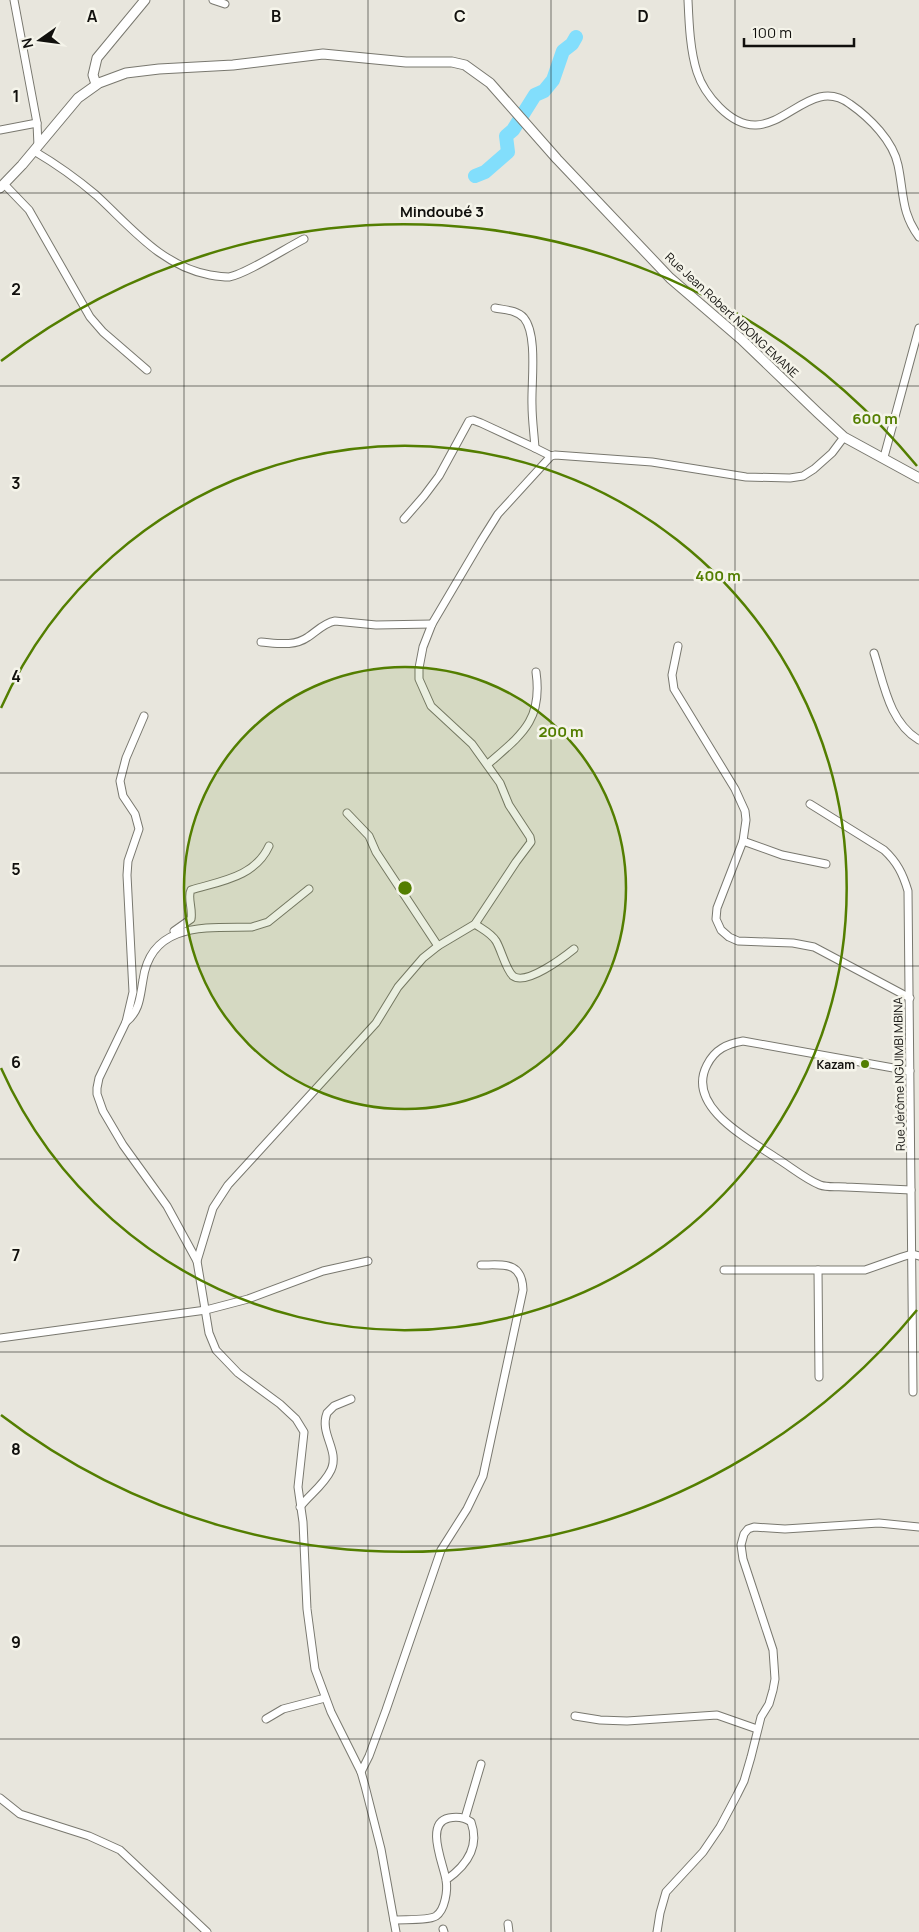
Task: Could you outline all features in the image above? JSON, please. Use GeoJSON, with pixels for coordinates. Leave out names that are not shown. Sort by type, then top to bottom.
{"type":"FeatureCollection","features":[{"type":"Feature","properties":{"kind":"street"},"geometry":{"type":"LineString","coordinates":[[14,0],[37,123],[36,149],[63,168],[146,242],[169,260],[195,272],[221,277],[239,274],[304,239]]}},
{"type":"Feature","properties":{"kind":"street"},"geometry":{"type":"LineString","coordinates":[[96,84],[93,75],[97,58],[145,0]]}},
{"type":"Feature","properties":{"kind":"street"},"geometry":{"type":"LineString","coordinates":[[213,0],[225,4]]}},
{"type":"Feature","properties":{"kind":"street"},"geometry":{"type":"LineString","coordinates":[[688,0],[697,71],[701,81],[727,115],[740,122],[755,125],[768,122],[812,99],[825,96],[840,97],[864,116],[893,150],[898,165],[907,216],[919,237]]}},
{"type":"Feature","properties":{"kind":"street","name":"Rue Jean Robert NDONG EMANE"},"geometry":{"type":"LineString","coordinates":[[2,186],[36,149],[78,98],[96,84],[140,70],[233,65],[336,54],[380,60],[452,62],[465,65],[490,83],[557,159],[681,288],[741,339],[844,437],[884,457],[919,478]]}},
{"type":"Feature","properties":{"kind":"street"},"geometry":{"type":"LineString","coordinates":[[0,130],[37,123]]}},
{"type":"Feature","properties":{"kind":"street"},"geometry":{"type":"LineString","coordinates":[[2,186],[29,210],[90,317],[103,332],[147,370]]}},
{"type":"Feature","properties":{"kind":"street"},"geometry":{"type":"LineString","coordinates":[[495,308],[514,312],[523,317],[528,325],[531,340],[535,448]]}},
{"type":"Feature","properties":{"kind":"street"},"geometry":{"type":"LineString","coordinates":[[884,457],[919,328]]}},
{"type":"Feature","properties":{"kind":"street"},"geometry":{"type":"LineString","coordinates":[[404,519],[439,476],[468,421],[473,420],[551,456],[564,454],[652,462],[746,477],[790,478],[802,476],[814,469],[832,453],[844,437]]}},
{"type":"Feature","properties":{"kind":"street"},"geometry":{"type":"LineString","coordinates":[[197,1261],[210,1216],[218,1198],[376,1023],[398,986],[423,958],[438,946],[474,924],[531,842],[530,837],[509,805],[500,782],[488,764],[472,744],[439,714],[426,698],[419,679],[419,668],[423,647],[432,624],[481,541],[498,514],[551,456]]}},
{"type":"Feature","properties":{"kind":"street"},"geometry":{"type":"LineString","coordinates":[[261,642],[286,644],[299,641],[306,639],[328,622],[335,621],[369,625],[432,624]]}},
{"type":"Feature","properties":{"kind":"street"},"geometry":{"type":"LineString","coordinates":[[678,646],[672,675],[673,686],[685,710],[741,800],[746,820],[743,841],[717,908],[716,919],[721,930],[729,937],[738,941],[793,943],[814,947],[910,998]]}},
{"type":"Feature","properties":{"kind":"street"},"geometry":{"type":"LineString","coordinates":[[874,653],[896,716],[909,734],[919,740]]}},
{"type":"Feature","properties":{"kind":"street"},"geometry":{"type":"LineString","coordinates":[[488,764],[521,735],[530,721],[536,707],[539,691],[536,672]]}},
{"type":"Feature","properties":{"kind":"street"},"geometry":{"type":"LineString","coordinates":[[144,716],[126,758],[120,781],[123,796],[135,814],[139,829],[128,861],[127,875],[133,982],[126,1022],[99,1078],[97,1088],[100,1105],[123,1145],[167,1206],[197,1261],[211,1341],[216,1350],[238,1373],[280,1404],[301,1425],[304,1439],[298,1478],[309,1624],[316,1669],[325,1698],[360,1772],[381,1849],[396,1932]]}},
{"type":"Feature","properties":{"kind":"street","name":"Rue Jérôme NGUIMBI MBINA"},"geometry":{"type":"LineString","coordinates":[[810,804],[884,850],[901,871],[908,891],[911,1190],[915,1255],[913,1392]]}},
{"type":"Feature","properties":{"kind":"street"},"geometry":{"type":"LineString","coordinates":[[347,813],[369,836],[376,852],[438,946]]}},
{"type":"Feature","properties":{"kind":"street"},"geometry":{"type":"LineString","coordinates":[[743,841],[782,855],[826,864]]}},
{"type":"Feature","properties":{"kind":"street"},"geometry":{"type":"LineString","coordinates":[[174,934],[174,931],[191,918],[192,911],[189,896],[191,890],[232,878],[253,868],[265,855],[269,846]]}},
{"type":"Feature","properties":{"kind":"street"},"geometry":{"type":"LineString","coordinates":[[126,1022],[134,1016],[138,1005],[144,970],[150,958],[164,941],[174,934],[202,928],[252,927],[260,925],[268,922],[309,889]]}},
{"type":"Feature","properties":{"kind":"street"},"geometry":{"type":"LineString","coordinates":[[474,924],[494,938],[512,975],[518,978],[530,976],[550,966],[574,949]]}},
{"type":"Feature","properties":{"kind":"street"},"geometry":{"type":"LineString","coordinates":[[910,1070],[743,1041],[721,1048],[711,1057],[704,1070],[703,1087],[709,1103],[718,1116],[760,1147],[819,1184],[911,1190]]}},
{"type":"Feature","properties":{"kind":"street"},"geometry":{"type":"LineString","coordinates":[[724,1270],[864,1270],[915,1255]]}},
{"type":"Feature","properties":{"kind":"street"},"geometry":{"type":"LineString","coordinates":[[0,1338],[206,1310],[248,1299],[323,1271],[368,1261]]}},
{"type":"Feature","properties":{"kind":"street"},"geometry":{"type":"LineString","coordinates":[[360,1772],[369,1756],[390,1702],[441,1550],[476,1492],[488,1458],[502,1382],[523,1290],[523,1279],[513,1267],[481,1265]]}},
{"type":"Feature","properties":{"kind":"street"},"geometry":{"type":"LineString","coordinates":[[818,1270],[819,1377]]}},
{"type":"Feature","properties":{"kind":"street"},"geometry":{"type":"LineString","coordinates":[[300,1507],[322,1483],[333,1464],[333,1451],[326,1438],[325,1430],[327,1413],[334,1406],[351,1398]]}},
{"type":"Feature","properties":{"kind":"street"},"geometry":{"type":"LineString","coordinates":[[657,1932],[666,1892],[703,1852],[720,1827],[744,1781],[757,1729],[761,1717],[769,1704],[775,1679],[775,1667],[769,1634],[743,1558],[741,1545],[744,1534],[748,1529],[754,1527],[785,1529],[885,1523],[919,1527]]}},
{"type":"Feature","properties":{"kind":"street"},"geometry":{"type":"LineString","coordinates":[[266,1719],[283,1709],[325,1698]]}},
{"type":"Feature","properties":{"kind":"street"},"geometry":{"type":"LineString","coordinates":[[575,1716],[600,1720],[627,1721],[717,1715],[757,1729]]}},
{"type":"Feature","properties":{"kind":"street"},"geometry":{"type":"LineString","coordinates":[[465,1818],[481,1764]]}},
{"type":"Feature","properties":{"kind":"street"},"geometry":{"type":"LineString","coordinates":[[0,1798],[20,1814],[89,1836],[120,1850],[207,1932]]}},
{"type":"Feature","properties":{"kind":"street"},"geometry":{"type":"LineString","coordinates":[[394,1920],[435,1917],[443,1904],[446,1880],[438,1851],[437,1831],[440,1824],[446,1818],[456,1816],[465,1818],[471,1822],[475,1836],[470,1856],[462,1867],[446,1880]]}},
{"type":"Feature","properties":{"kind":"waterway"},"geometry":{"type":"LineString","coordinates":[[475,176],[485,172],[508,152],[506,136],[513,130],[535,95],[544,91],[553,80],[563,51],[572,44],[576,37]]}},
{"type":"Feature","properties":{"kind":"place","name":"Kazam"},"geometry":{"type":"Point","coordinates":[865,1064]}},
{"type":"Feature","properties":{"kind":"district","name":"Mindoubé 3"},"geometry":{"type":"Point","coordinates":[442,211]}}]}
